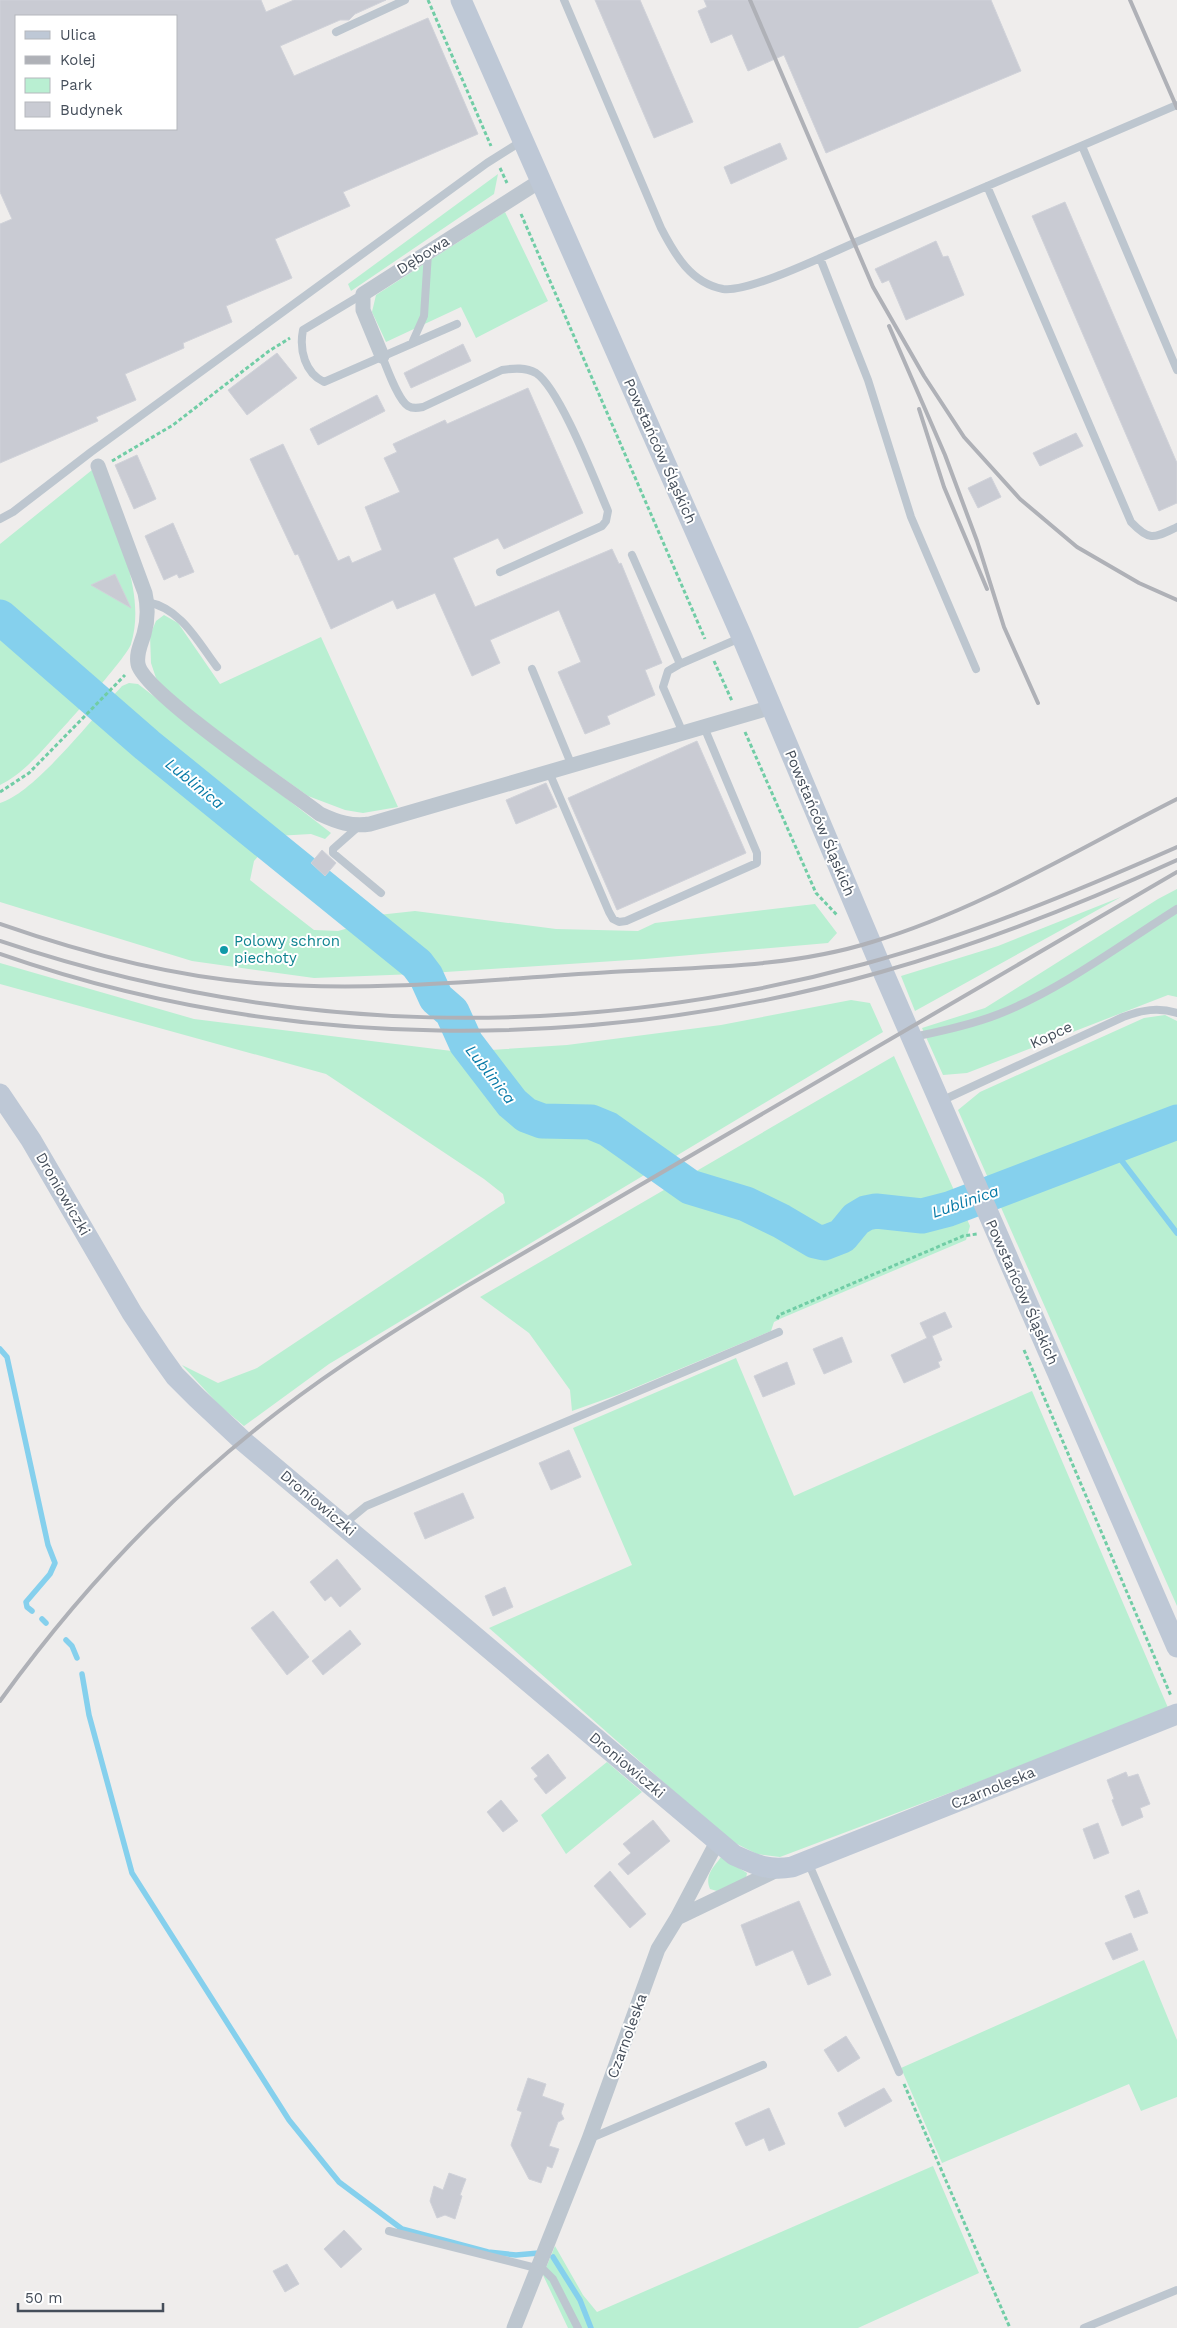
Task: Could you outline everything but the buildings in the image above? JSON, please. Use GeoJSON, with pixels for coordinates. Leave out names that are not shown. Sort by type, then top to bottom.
{"type":"FeatureCollection","features":[{"type":"Feature","properties":{"kind":"main road","name":"Powstańców Śląskich"},"geometry":{"type":"LineString","coordinates":[[461,0],[742,637],[973,1179],[1177,1647]]}},
{"type":"Feature","properties":{"kind":"main road","name":"Droniowiczki"},"geometry":{"type":"LineString","coordinates":[[0,1094],[31,1140],[132,1312],[176,1376],[243,1440],[717,1842]]}},
{"type":"Feature","properties":{"kind":"main road","name":"Czarnoleska"},"geometry":{"type":"LineString","coordinates":[[777,1870],[808,1862],[1177,1714]]}},
{"type":"Feature","properties":{"kind":"main road"},"geometry":{"type":"LineString","coordinates":[[717,1842],[734,1855],[752,1863],[777,1870]]}},
{"type":"Feature","properties":{"kind":"street","name":"Dębowa"},"geometry":{"type":"LineString","coordinates":[[363,294],[540,181]]}},
{"type":"Feature","properties":{"kind":"street"},"geometry":{"type":"LineString","coordinates":[[363,294],[363,310],[382,356]]}},
{"type":"Feature","properties":{"kind":"street"},"geometry":{"type":"LineString","coordinates":[[99,468],[147,602],[146,622],[137,656],[138,665],[147,681],[182,712],[320,814],[340,822],[359,826],[772,708]]}},
{"type":"Feature","properties":{"kind":"street","name":"Czarnoleska"},"geometry":{"type":"LineString","coordinates":[[514,2328],[589,2139],[658,1949],[677,1918],[717,1842]]}},
{"type":"Feature","properties":{"kind":"street"},"geometry":{"type":"LineString","coordinates":[[677,1918],[777,1870]]}},
{"type":"Feature","properties":{"kind":"lane"},"geometry":{"type":"LineString","coordinates":[[336,32],[405,0]]}},
{"type":"Feature","properties":{"kind":"lane"},"geometry":{"type":"LineString","coordinates":[[564,0],[661,228],[684,266],[699,279],[712,286],[724,289],[742,289],[820,258],[1177,105]]}},
{"type":"Feature","properties":{"kind":"lane"},"geometry":{"type":"LineString","coordinates":[[0,519],[13,512],[92,452],[522,141]]}},
{"type":"Feature","properties":{"kind":"lane"},"geometry":{"type":"LineString","coordinates":[[1082,146],[1177,370]]}},
{"type":"Feature","properties":{"kind":"lane"},"geometry":{"type":"LineString","coordinates":[[987,186],[1131,522],[1144,535],[1155,537],[1177,527]]}},
{"type":"Feature","properties":{"kind":"lane"},"geometry":{"type":"LineString","coordinates":[[412,343],[424,316],[428,252]]}},
{"type":"Feature","properties":{"kind":"lane"},"geometry":{"type":"LineString","coordinates":[[820,258],[868,380],[911,517],[976,669]]}},
{"type":"Feature","properties":{"kind":"lane"},"geometry":{"type":"LineString","coordinates":[[363,294],[303,330],[301,343],[305,361],[316,378],[324,382],[457,324]]}},
{"type":"Feature","properties":{"kind":"lane"},"geometry":{"type":"LineString","coordinates":[[382,356],[401,397],[406,405],[414,408],[424,407],[502,370],[512,368],[534,372],[544,379],[558,401],[608,510],[608,516],[602,526],[500,572]]}},
{"type":"Feature","properties":{"kind":"lane"},"geometry":{"type":"LineString","coordinates":[[92,452],[99,468]]}},
{"type":"Feature","properties":{"kind":"lane"},"geometry":{"type":"LineString","coordinates":[[632,554],[680,664]]}},
{"type":"Feature","properties":{"kind":"lane"},"geometry":{"type":"LineString","coordinates":[[147,602],[160,604],[175,614],[217,667]]}},
{"type":"Feature","properties":{"kind":"lane"},"geometry":{"type":"LineString","coordinates":[[683,733],[663,687],[668,671],[742,637]]}},
{"type":"Feature","properties":{"kind":"lane"},"geometry":{"type":"LineString","coordinates":[[532,670],[572,766]]}},
{"type":"Feature","properties":{"kind":"lane"},"geometry":{"type":"LineString","coordinates":[[549,772],[609,912],[619,922],[626,921],[757,863],[757,853],[704,727]]}},
{"type":"Feature","properties":{"kind":"lane"},"geometry":{"type":"LineString","coordinates":[[359,826],[333,849],[333,853],[381,894]]}},
{"type":"Feature","properties":{"kind":"lane"},"geometry":{"type":"LineString","coordinates":[[912,1037],[966,1025],[1015,1007],[1077,973],[1177,909]]}},
{"type":"Feature","properties":{"kind":"lane","name":"Kopce"},"geometry":{"type":"LineString","coordinates":[[940,1102],[1124,1017],[1140,1011],[1155,1009],[1177,1013]]}},
{"type":"Feature","properties":{"kind":"lane"},"geometry":{"type":"LineString","coordinates":[[344,1524],[366,1506],[779,1332]]}},
{"type":"Feature","properties":{"kind":"lane"},"geometry":{"type":"LineString","coordinates":[[808,1862],[899,2072]]}},
{"type":"Feature","properties":{"kind":"lane"},"geometry":{"type":"LineString","coordinates":[[589,2139],[763,2065]]}},
{"type":"Feature","properties":{"kind":"lane"},"geometry":{"type":"LineString","coordinates":[[389,2231],[538,2268],[549,2274],[553,2279],[578,2328]]}},
{"type":"Feature","properties":{"kind":"lane"},"geometry":{"type":"LineString","coordinates":[[1084,2328],[1177,2290]]}},
{"type":"Feature","properties":{"kind":"path"},"geometry":{"type":"LineString","coordinates":[[428,0],[816,893],[841,920]]}},
{"type":"Feature","properties":{"kind":"path"},"geometry":{"type":"LineString","coordinates":[[99,468],[173,426],[269,351],[303,330]]}},
{"type":"Feature","properties":{"kind":"path"},"geometry":{"type":"LineString","coordinates":[[0,792],[29,773],[119,679],[138,665]]}},
{"type":"Feature","properties":{"kind":"path"},"geometry":{"type":"LineString","coordinates":[[779,1332],[777,1320],[779,1315],[992,1222]]}},
{"type":"Feature","properties":{"kind":"path"},"geometry":{"type":"LineString","coordinates":[[899,2072],[1010,2328]]}},
{"type":"Feature","properties":{"kind":"green space"},"geometry":{"type":"Polygon","coordinates":[[[498,174],[494,194],[351,291],[348,284],[498,174]]]}},
{"type":"Feature","properties":{"kind":"green space"},"geometry":{"type":"Polygon","coordinates":[[[505,212],[548,301],[476,338],[461,307],[386,342],[372,312],[376,295],[505,212]]]}},
{"type":"Feature","properties":{"kind":"green space"},"geometry":{"type":"Polygon","coordinates":[[[92,470],[117,533],[131,578],[135,601],[135,623],[131,644],[103,682],[45,747],[19,773],[0,785],[0,544],[92,470]]]}},
{"type":"Feature","properties":{"kind":"green space"},"geometry":{"type":"Polygon","coordinates":[[[164,615],[178,623],[220,684],[321,637],[398,807],[363,813],[345,810],[308,796],[179,704],[156,678],[151,663],[150,635],[156,621],[164,615]]]}},
{"type":"Feature","properties":{"kind":"green space"},"geometry":{"type":"Polygon","coordinates":[[[129,683],[138,684],[331,833],[325,839],[311,834],[276,836],[254,861],[250,880],[314,930],[338,931],[363,924],[369,916],[415,911],[556,929],[638,931],[655,923],[815,904],[837,933],[828,943],[645,959],[415,974],[314,978],[192,961],[0,902],[0,803],[30,785],[64,752],[122,686],[129,683]]]}},
{"type":"Feature","properties":{"kind":"green space"},"geometry":{"type":"Polygon","coordinates":[[[1177,889],[1177,997],[1168,995],[967,1073],[943,1075],[922,1028],[985,1008],[1158,899],[1177,889]]]}},
{"type":"Feature","properties":{"kind":"green space"},"geometry":{"type":"Polygon","coordinates":[[[1121,897],[915,1011],[901,976],[998,946],[1121,897]]]}},
{"type":"Feature","properties":{"kind":"green space"},"geometry":{"type":"Polygon","coordinates":[[[0,963],[194,1019],[460,1052],[567,1045],[721,1025],[851,1000],[870,1003],[883,1032],[329,1364],[244,1426],[219,1405],[182,1365],[218,1383],[257,1368],[505,1203],[503,1194],[484,1179],[326,1074],[0,984],[0,963]]]}},
{"type":"Feature","properties":{"kind":"green space"},"geometry":{"type":"Polygon","coordinates":[[[1165,1015],[1177,1021],[1177,1606],[958,1110],[980,1092],[1144,1018],[1165,1015]]]}},
{"type":"Feature","properties":{"kind":"green space"},"geometry":{"type":"Polygon","coordinates":[[[894,1056],[970,1226],[966,1240],[782,1318],[774,1322],[771,1331],[617,1395],[572,1411],[570,1390],[529,1333],[480,1297],[894,1056]]]}},
{"type":"Feature","properties":{"kind":"green space"},"geometry":{"type":"Polygon","coordinates":[[[736,1358],[794,1496],[1032,1391],[1169,1710],[780,1857],[757,1854],[729,1840],[489,1628],[632,1565],[573,1428],[736,1358]]]}},
{"type":"Feature","properties":{"kind":"green space"},"geometry":{"type":"Polygon","coordinates":[[[607,1762],[642,1792],[566,1854],[541,1815],[607,1762]]]}},
{"type":"Feature","properties":{"kind":"green space"},"geometry":{"type":"Polygon","coordinates":[[[721,1857],[747,1873],[746,1878],[717,1891],[710,1889],[708,1880],[709,1875],[721,1857]]]}},
{"type":"Feature","properties":{"kind":"green space"},"geometry":{"type":"Polygon","coordinates":[[[1144,1960],[1177,2040],[1177,2097],[1141,2111],[1129,2084],[942,2163],[901,2068],[1144,1960]]]}},
{"type":"Feature","properties":{"kind":"green space"},"geometry":{"type":"Polygon","coordinates":[[[933,2166],[979,2273],[858,2328],[568,2328],[543,2275],[555,2246],[583,2295],[597,2312],[933,2166]]]}},
{"type":"Feature","properties":{"kind":"waterway","name":"Lublinica"},"geometry":{"type":"LineString","coordinates":[[0,617],[147,745],[417,964],[426,976],[436,998],[452,1012],[466,1043],[512,1103],[526,1115],[542,1121],[591,1122],[608,1129],[690,1187],[746,1204],[781,1221],[815,1241],[824,1243],[842,1236],[856,1219],[866,1213],[876,1211],[922,1216],[949,1209],[1177,1122]]}},
{"type":"Feature","properties":{"kind":"waterway"},"geometry":{"type":"LineString","coordinates":[[1112,1148],[1177,1233]]}},
{"type":"Feature","properties":{"kind":"waterway"},"geometry":{"type":"LineString","coordinates":[[0,1349],[7,1357],[48,1545],[55,1563],[50,1574],[26,1602],[27,1607],[32,1611]]}},
{"type":"Feature","properties":{"kind":"waterway"},"geometry":{"type":"LineString","coordinates":[[42,1619],[46,1623]]}},
{"type":"Feature","properties":{"kind":"waterway"},"geometry":{"type":"LineString","coordinates":[[66,1640],[72,1646],[77,1658]]}},
{"type":"Feature","properties":{"kind":"waterway"},"geometry":{"type":"LineString","coordinates":[[82,1674],[89,1715],[132,1873],[289,2120],[339,2182],[402,2229],[488,2252],[516,2255],[539,2253]]}},
{"type":"Feature","properties":{"kind":"waterway"},"geometry":{"type":"LineString","coordinates":[[553,2257],[580,2300],[591,2328]]}},
{"type":"Feature","properties":{"kind":"railway"},"geometry":{"type":"LineString","coordinates":[[750,0],[873,287],[924,376],[964,437],[1020,499],[1077,547],[1139,583],[1177,600]]}},
{"type":"Feature","properties":{"kind":"railway"},"geometry":{"type":"LineString","coordinates":[[1130,0],[1177,108]]}},
{"type":"Feature","properties":{"kind":"railway"},"geometry":{"type":"LineString","coordinates":[[889,326],[945,455],[977,541],[1004,627],[1038,703]]}},
{"type":"Feature","properties":{"kind":"railway"},"geometry":{"type":"LineString","coordinates":[[919,409],[944,487],[987,589]]}},
{"type":"Feature","properties":{"kind":"railway"},"geometry":{"type":"LineString","coordinates":[[0,924],[94,954],[158,969],[223,980],[300,986],[434,984],[776,962],[841,951],[912,929],[1028,877],[1177,799]]}},
{"type":"Feature","properties":{"kind":"railway"},"geometry":{"type":"LineString","coordinates":[[0,941],[106,972],[213,996],[321,1011],[430,1017],[538,1016],[647,1007],[756,989],[864,964],[944,940],[1022,912],[1177,847]]}},
{"type":"Feature","properties":{"kind":"railway"},"geometry":{"type":"LineString","coordinates":[[0,954],[107,987],[217,1010],[327,1025],[439,1030],[551,1028],[662,1017],[772,999],[881,972],[919,961],[1031,922],[1177,860]]}},
{"type":"Feature","properties":{"kind":"railway"},"geometry":{"type":"LineString","coordinates":[[0,1701],[30,1661],[95,1583],[165,1510],[240,1442],[325,1378],[467,1286],[1177,872]]}},
{"type":"Feature","properties":{"kind":"place","name":"Polowy schron piechoty"},"geometry":{"type":"Point","coordinates":[224,950]}}]}
